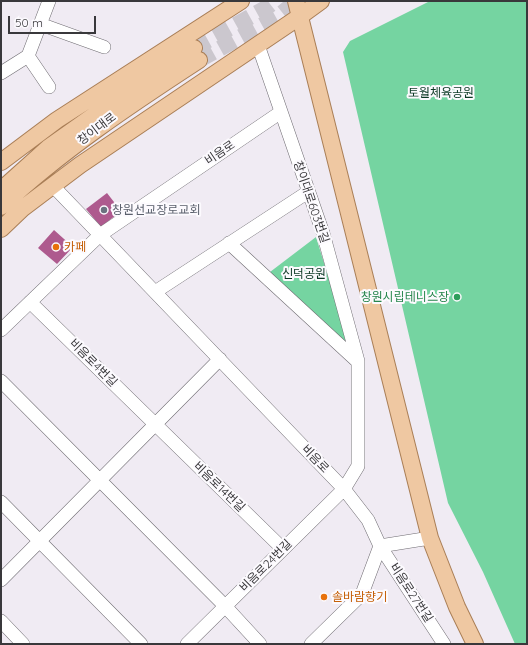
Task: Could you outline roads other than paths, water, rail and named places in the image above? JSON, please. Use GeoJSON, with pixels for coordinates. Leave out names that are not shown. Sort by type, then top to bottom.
{"type":"FeatureCollection","features":[{"type":"Feature","properties":{"kind":"main road"},"geometry":{"type":"LineString","coordinates":[[1,162],[57,120],[241,1]]}},
{"type":"Feature","properties":{"kind":"main road"},"geometry":{"type":"LineString","coordinates":[[296,1],[430,538],[457,608],[475,644]]}},
{"type":"Feature","properties":{"kind":"main road"},"geometry":{"type":"LineString","coordinates":[[1,229],[23,208],[80,166],[321,1]]}},
{"type":"Feature","properties":{"kind":"main road","name":"창이대로"},"geometry":{"type":"LineString","coordinates":[[1,190],[49,147],[121,96],[196,54],[66,152],[1,207]]}},
{"type":"Feature","properties":{"kind":"street"},"geometry":{"type":"LineString","coordinates":[[1,73],[28,56],[49,1]]}},
{"type":"Feature","properties":{"kind":"street"},"geometry":{"type":"LineString","coordinates":[[40,24],[104,47]]}},
{"type":"Feature","properties":{"kind":"street","name":"창이대로603번길"},"geometry":{"type":"LineString","coordinates":[[258,45],[323,233],[358,361],[358,466],[344,489]]}},
{"type":"Feature","properties":{"kind":"street"},"geometry":{"type":"LineString","coordinates":[[28,56],[50,87]]}},
{"type":"Feature","properties":{"kind":"street","name":"비음로"},"geometry":{"type":"LineString","coordinates":[[100,235],[281,112]]}},
{"type":"Feature","properties":{"kind":"street","name":"비음로"},"geometry":{"type":"LineString","coordinates":[[53,186],[344,489],[368,520],[380,546]]}},
{"type":"Feature","properties":{"kind":"street"},"geometry":{"type":"LineString","coordinates":[[155,292],[308,192]]}},
{"type":"Feature","properties":{"kind":"street"},"geometry":{"type":"LineString","coordinates":[[1,330],[100,235]]}},
{"type":"Feature","properties":{"kind":"street"},"geometry":{"type":"LineString","coordinates":[[229,243],[358,361]]}},
{"type":"Feature","properties":{"kind":"street","name":"비음로4번길"},"geometry":{"type":"LineString","coordinates":[[30,302],[155,425]]}},
{"type":"Feature","properties":{"kind":"street"},"geometry":{"type":"LineString","coordinates":[[1,580],[220,360]]}},
{"type":"Feature","properties":{"kind":"street"},"geometry":{"type":"LineString","coordinates":[[1,380],[225,606],[260,644]]}},
{"type":"Feature","properties":{"kind":"street","name":"비음로14번길"},"geometry":{"type":"LineString","coordinates":[[155,425],[283,549]]}},
{"type":"Feature","properties":{"kind":"street","name":"비음로24번길"},"geometry":{"type":"LineString","coordinates":[[187,644],[344,489]]}},
{"type":"Feature","properties":{"kind":"street"},"geometry":{"type":"LineString","coordinates":[[1,502],[141,644]]}},
{"type":"Feature","properties":{"kind":"street"},"geometry":{"type":"LineString","coordinates":[[311,644],[362,594],[380,546],[430,538]]}},
{"type":"Feature","properties":{"kind":"street","name":"비음로27번길"},"geometry":{"type":"LineString","coordinates":[[380,546],[442,643]]}},
{"type":"Feature","properties":{"kind":"street"},"geometry":{"type":"LineString","coordinates":[[1,621],[23,644]]}},
{"type":"Feature","properties":{"kind":"tunnel"},"geometry":{"type":"LineString","coordinates":[[194,48],[266,8],[275,1]]}},
{"type":"Feature","properties":{"kind":"tunnel"},"geometry":{"type":"LineString","coordinates":[[199,60],[277,17],[297,1]]}},
{"type":"Feature","properties":{"kind":"place","name":"창원선교장로교회"},"geometry":{"type":"Point","coordinates":[104,210]}},
{"type":"Feature","properties":{"kind":"place","name":"카페"},"geometry":{"type":"Point","coordinates":[56,247]}},
{"type":"Feature","properties":{"kind":"place","name":"창원시립테니스장"},"geometry":{"type":"Point","coordinates":[457,297]}},
{"type":"Feature","properties":{"kind":"place","name":"솔바람향기"},"geometry":{"type":"Point","coordinates":[324,597]}},
{"type":"Feature","properties":{"kind":"park label","name":"토월체육공원"},"geometry":{"type":"Point","coordinates":[441,93]}},
{"type":"Feature","properties":{"kind":"park label","name":"신덕공원"},"geometry":{"type":"Point","coordinates":[304,274]}}]}
